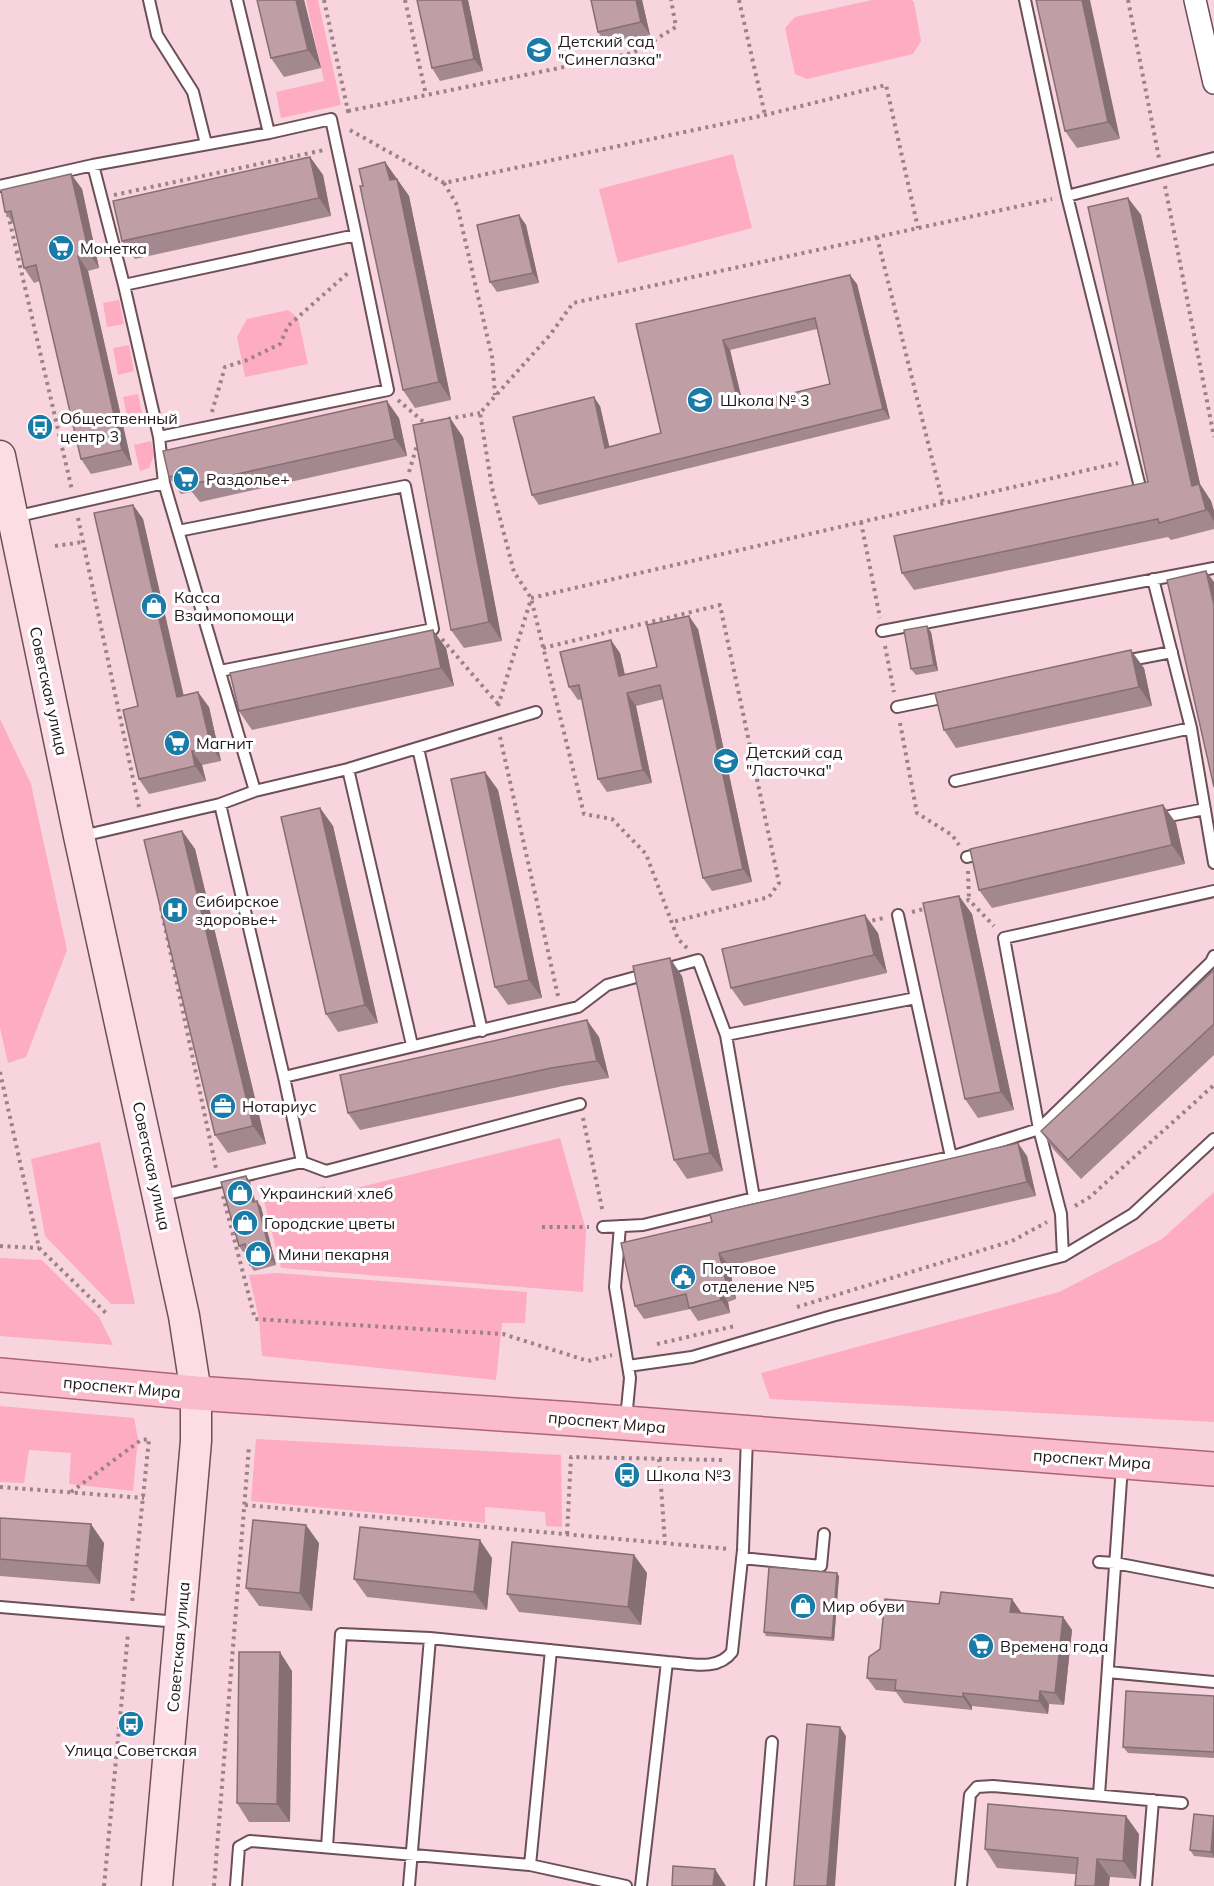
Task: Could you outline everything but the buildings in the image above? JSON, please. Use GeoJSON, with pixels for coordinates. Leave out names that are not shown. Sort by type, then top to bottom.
{"type":"FeatureCollection","features":[{"type":"Feature","properties":{"kind":"main road","name":"Советская улица"},"geometry":{"type":"LineString","coordinates":[[0,456],[159,1196],[184,1316],[196,1393],[196,1441],[157,1886]]}},
{"type":"Feature","properties":{"kind":"main road","name":"проспект Мира"},"geometry":{"type":"LineString","coordinates":[[0,1375],[196,1393],[626,1423],[1214,1469]]}},
{"type":"Feature","properties":{"kind":"main road"},"geometry":{"type":"LineString","coordinates":[[1129,1462],[1214,1456]]}},
{"type":"Feature","properties":{"kind":"main road"},"geometry":{"type":"LineString","coordinates":[[1129,1462],[1214,1486]]}},
{"type":"Feature","properties":{"kind":"street"},"geometry":{"type":"LineString","coordinates":[[1195,0],[1214,83]]}},
{"type":"Feature","properties":{"kind":"lane"},"geometry":{"type":"LineString","coordinates":[[149,0],[157,34],[193,92],[206,144]]}},
{"type":"Feature","properties":{"kind":"lane"},"geometry":{"type":"LineString","coordinates":[[237,0],[269,133]]}},
{"type":"Feature","properties":{"kind":"lane"},"geometry":{"type":"LineString","coordinates":[[1025,0],[1067,196],[1140,487]]}},
{"type":"Feature","properties":{"kind":"lane"},"geometry":{"type":"LineString","coordinates":[[0,186],[93,165],[269,133],[331,119],[388,390],[159,437]]}},
{"type":"Feature","properties":{"kind":"lane"},"geometry":{"type":"LineString","coordinates":[[1067,196],[1214,158]]}},
{"type":"Feature","properties":{"kind":"lane"},"geometry":{"type":"LineString","coordinates":[[93,165],[124,285],[159,437],[164,483],[255,791]]}},
{"type":"Feature","properties":{"kind":"lane"},"geometry":{"type":"LineString","coordinates":[[124,285],[356,235]]}},
{"type":"Feature","properties":{"kind":"lane"},"geometry":{"type":"LineString","coordinates":[[14,517],[164,483]]}},
{"type":"Feature","properties":{"kind":"lane"},"geometry":{"type":"LineString","coordinates":[[177,531],[405,486],[433,629],[220,671]]}},
{"type":"Feature","properties":{"kind":"lane"},"geometry":{"type":"LineString","coordinates":[[882,630],[1214,568]]}},
{"type":"Feature","properties":{"kind":"lane"},"geometry":{"type":"LineString","coordinates":[[1153,579],[1191,728],[1214,863]]}},
{"type":"Feature","properties":{"kind":"lane"},"geometry":{"type":"LineString","coordinates":[[1114,663],[1172,652]]}},
{"type":"Feature","properties":{"kind":"lane"},"geometry":{"type":"LineString","coordinates":[[897,706],[966,693]]}},
{"type":"Feature","properties":{"kind":"lane"},"geometry":{"type":"LineString","coordinates":[[80,836],[220,804],[255,791],[348,769],[536,712]]}},
{"type":"Feature","properties":{"kind":"lane"},"geometry":{"type":"LineString","coordinates":[[955,781],[1191,728]]}},
{"type":"Feature","properties":{"kind":"lane"},"geometry":{"type":"LineString","coordinates":[[418,748],[482,1031]]}},
{"type":"Feature","properties":{"kind":"lane"},"geometry":{"type":"LineString","coordinates":[[348,769],[412,1045]]}},
{"type":"Feature","properties":{"kind":"lane"},"geometry":{"type":"LineString","coordinates":[[220,804],[302,1162]]}},
{"type":"Feature","properties":{"kind":"lane"},"geometry":{"type":"LineString","coordinates":[[1149,820],[1205,809]]}},
{"type":"Feature","properties":{"kind":"lane"},"geometry":{"type":"LineString","coordinates":[[967,857],[1001,850]]}},
{"type":"Feature","properties":{"kind":"lane"},"geometry":{"type":"LineString","coordinates":[[1063,1256],[1061,1214],[1039,1129],[1004,938],[1214,891]]}},
{"type":"Feature","properties":{"kind":"lane"},"geometry":{"type":"LineString","coordinates":[[898,915],[951,1157]]}},
{"type":"Feature","properties":{"kind":"lane"},"geometry":{"type":"LineString","coordinates":[[603,1227],[643,1225],[754,1198],[951,1157],[1039,1129],[1214,956]]}},
{"type":"Feature","properties":{"kind":"lane"},"geometry":{"type":"LineString","coordinates":[[284,1077],[578,1007],[607,985],[698,960],[726,1035],[754,1198]]}},
{"type":"Feature","properties":{"kind":"lane"},"geometry":{"type":"LineString","coordinates":[[726,1035],[916,998]]}},
{"type":"Feature","properties":{"kind":"lane"},"geometry":{"type":"LineString","coordinates":[[159,1196],[302,1162],[326,1171],[580,1104]]}},
{"type":"Feature","properties":{"kind":"lane"},"geometry":{"type":"LineString","coordinates":[[628,1366],[692,1357],[832,1316],[1063,1256],[1133,1214],[1214,1139]]}},
{"type":"Feature","properties":{"kind":"lane"},"geometry":{"type":"LineString","coordinates":[[620,1226],[615,1287],[630,1378],[626,1423]]}},
{"type":"Feature","properties":{"kind":"lane"},"geometry":{"type":"LineString","coordinates":[[327,1847],[341,1634],[430,1638],[667,1662],[715,1665],[726,1660],[732,1652],[743,1554],[747,1434]]}},
{"type":"Feature","properties":{"kind":"lane"},"geometry":{"type":"LineString","coordinates":[[1099,1795],[1114,1563],[1129,1462]]}},
{"type":"Feature","properties":{"kind":"lane"},"geometry":{"type":"LineString","coordinates":[[743,1554],[821,1566],[824,1534]]}},
{"type":"Feature","properties":{"kind":"lane"},"geometry":{"type":"LineString","coordinates":[[1099,1562],[1214,1582]]}},
{"type":"Feature","properties":{"kind":"lane"},"geometry":{"type":"LineString","coordinates":[[0,1607],[181,1623]]}},
{"type":"Feature","properties":{"kind":"lane"},"geometry":{"type":"LineString","coordinates":[[409,1886],[430,1638]]}},
{"type":"Feature","properties":{"kind":"lane"},"geometry":{"type":"LineString","coordinates":[[530,1865],[551,1650]]}},
{"type":"Feature","properties":{"kind":"lane"},"geometry":{"type":"LineString","coordinates":[[642,1886],[667,1662]]}},
{"type":"Feature","properties":{"kind":"lane"},"geometry":{"type":"LineString","coordinates":[[1108,1672],[1214,1682]]}},
{"type":"Feature","properties":{"kind":"lane"},"geometry":{"type":"LineString","coordinates":[[760,1886],[772,1742]]}},
{"type":"Feature","properties":{"kind":"lane"},"geometry":{"type":"LineString","coordinates":[[961,1886],[970,1795],[977,1787],[993,1786],[1182,1803]]}},
{"type":"Feature","properties":{"kind":"lane"},"geometry":{"type":"LineString","coordinates":[[1146,1886],[1153,1800]]}},
{"type":"Feature","properties":{"kind":"lane"},"geometry":{"type":"LineString","coordinates":[[236,1886],[239,1846],[250,1841],[530,1865],[626,1886]]}},
{"type":"Feature","properties":{"kind":"path"},"geometry":{"type":"LineString","coordinates":[[324,0],[348,111]]}},
{"type":"Feature","properties":{"kind":"path"},"geometry":{"type":"LineString","coordinates":[[405,0],[426,95]]}},
{"type":"Feature","properties":{"kind":"path"},"geometry":{"type":"LineString","coordinates":[[331,119],[348,111],[633,53],[676,27],[671,0]]}},
{"type":"Feature","properties":{"kind":"path"},"geometry":{"type":"LineString","coordinates":[[739,0],[765,115]]}},
{"type":"Feature","properties":{"kind":"path"},"geometry":{"type":"LineString","coordinates":[[1128,0],[1214,437]]}},
{"type":"Feature","properties":{"kind":"path"},"geometry":{"type":"LineString","coordinates":[[444,183],[765,115],[886,86],[918,228]]}},
{"type":"Feature","properties":{"kind":"path"},"geometry":{"type":"LineString","coordinates":[[331,119],[444,183],[456,205],[492,357],[495,396]]}},
{"type":"Feature","properties":{"kind":"path"},"geometry":{"type":"LineString","coordinates":[[102,198],[337,147]]}},
{"type":"Feature","properties":{"kind":"path"},"geometry":{"type":"LineString","coordinates":[[447,420],[480,413],[550,335],[573,303],[1067,196]]}},
{"type":"Feature","properties":{"kind":"path"},"geometry":{"type":"LineString","coordinates":[[7,209],[75,503],[142,822]]}},
{"type":"Feature","properties":{"kind":"path"},"geometry":{"type":"LineString","coordinates":[[877,237],[944,502]]}},
{"type":"Feature","properties":{"kind":"path"},"geometry":{"type":"LineString","coordinates":[[208,428],[225,366],[247,360],[280,344],[288,326],[308,306],[362,262]]}},
{"type":"Feature","properties":{"kind":"path"},"geometry":{"type":"LineString","coordinates":[[388,390],[424,424],[436,422]]}},
{"type":"Feature","properties":{"kind":"path"},"geometry":{"type":"LineString","coordinates":[[480,413],[492,488],[514,572],[531,598],[584,814],[612,819],[646,854],[678,939],[698,960]]}},
{"type":"Feature","properties":{"kind":"path"},"geometry":{"type":"LineString","coordinates":[[405,486],[421,435]]}},
{"type":"Feature","properties":{"kind":"path"},"geometry":{"type":"LineString","coordinates":[[531,598],[1133,460]]}},
{"type":"Feature","properties":{"kind":"path"},"geometry":{"type":"LineString","coordinates":[[55,546],[83,542]]}},
{"type":"Feature","properties":{"kind":"path"},"geometry":{"type":"LineString","coordinates":[[531,598],[495,715],[562,1011]]}},
{"type":"Feature","properties":{"kind":"path"},"geometry":{"type":"LineString","coordinates":[[543,648],[720,605],[779,884],[769,897],[672,922]]}},
{"type":"Feature","properties":{"kind":"path"},"geometry":{"type":"LineString","coordinates":[[433,629],[499,705]]}},
{"type":"Feature","properties":{"kind":"path"},"geometry":{"type":"LineString","coordinates":[[949,904],[969,900],[1004,938]]}},
{"type":"Feature","properties":{"kind":"path"},"geometry":{"type":"LineString","coordinates":[[160,903],[220,1182],[255,1319],[503,1334],[588,1361],[745,1323]]}},
{"type":"Feature","properties":{"kind":"path"},"geometry":{"type":"LineString","coordinates":[[864,922],[939,906]]}},
{"type":"Feature","properties":{"kind":"path"},"geometry":{"type":"LineString","coordinates":[[0,1072],[39,1248],[106,1312]]}},
{"type":"Feature","properties":{"kind":"path"},"geometry":{"type":"LineString","coordinates":[[790,1309],[1012,1241],[1090,1197],[1214,1085]]}},
{"type":"Feature","properties":{"kind":"path"},"geometry":{"type":"LineString","coordinates":[[542,1227],[603,1227],[602,1210],[580,1104]]}},
{"type":"Feature","properties":{"kind":"path"},"geometry":{"type":"LineString","coordinates":[[0,1246],[39,1248]]}},
{"type":"Feature","properties":{"kind":"path"},"geometry":{"type":"LineString","coordinates":[[71,1492],[141,1440],[149,1438],[104,1886]]}},
{"type":"Feature","properties":{"kind":"path"},"geometry":{"type":"LineString","coordinates":[[214,1886],[249,1446]]}},
{"type":"Feature","properties":{"kind":"path"},"geometry":{"type":"LineString","coordinates":[[567,1534],[571,1457],[597,1458]]}},
{"type":"Feature","properties":{"kind":"path"},"geometry":{"type":"LineString","coordinates":[[659,1459],[665,1543]]}},
{"type":"Feature","properties":{"kind":"path"},"geometry":{"type":"LineString","coordinates":[[0,1487],[144,1498]]}},
{"type":"Feature","properties":{"kind":"path"},"geometry":{"type":"LineString","coordinates":[[245,1505],[665,1543],[743,1554]]}},
{"type":"Feature","properties":{"kind":"shaded area"},"geometry":{"type":"Polygon","coordinates":[[[306,0],[318,0],[341,105],[281,118],[276,92],[324,81],[306,0]]]}},
{"type":"Feature","properties":{"kind":"shaded area"},"geometry":{"type":"Polygon","coordinates":[[[872,0],[911,0],[914,2],[921,41],[913,54],[807,79],[795,74],[785,28],[795,17],[872,0]]]}},
{"type":"Feature","properties":{"kind":"shaded area"},"geometry":{"type":"Polygon","coordinates":[[[733,154],[752,228],[618,263],[599,189],[733,154]]]}},
{"type":"Feature","properties":{"kind":"shaded area"},"geometry":{"type":"Polygon","coordinates":[[[119,300],[124,324],[107,327],[103,303],[119,300]]]}},
{"type":"Feature","properties":{"kind":"shaded area"},"geometry":{"type":"Polygon","coordinates":[[[288,310],[298,318],[308,364],[245,377],[237,337],[247,319],[288,310]]]}},
{"type":"Feature","properties":{"kind":"shaded area"},"geometry":{"type":"Polygon","coordinates":[[[129,345],[134,371],[118,375],[113,348],[129,345]]]}},
{"type":"Feature","properties":{"kind":"shaded area"},"geometry":{"type":"Polygon","coordinates":[[[138,394],[144,422],[129,426],[123,397],[138,394]]]}},
{"type":"Feature","properties":{"kind":"shaded area"},"geometry":{"type":"Polygon","coordinates":[[[151,441],[154,455],[149,468],[140,471],[134,445],[151,441]]]}},
{"type":"Feature","properties":{"kind":"shaded area"},"geometry":{"type":"Polygon","coordinates":[[[0,719],[31,784],[67,950],[26,1057],[8,1063],[0,1028],[0,719]]]}},
{"type":"Feature","properties":{"kind":"shaded area"},"geometry":{"type":"Polygon","coordinates":[[[560,1138],[586,1230],[583,1292],[281,1268],[264,1201],[325,1186],[328,1195],[560,1138]]]}},
{"type":"Feature","properties":{"kind":"shaded area"},"geometry":{"type":"Polygon","coordinates":[[[100,1142],[135,1304],[111,1304],[45,1236],[31,1159],[100,1142]]]}},
{"type":"Feature","properties":{"kind":"shaded area"},"geometry":{"type":"Polygon","coordinates":[[[1214,1192],[1214,1422],[770,1399],[761,1373],[1059,1292],[1162,1239],[1214,1192]]]}},
{"type":"Feature","properties":{"kind":"shaded area"},"geometry":{"type":"Polygon","coordinates":[[[0,1258],[42,1260],[99,1317],[113,1345],[0,1336],[0,1258]]]}},
{"type":"Feature","properties":{"kind":"shaded area"},"geometry":{"type":"Polygon","coordinates":[[[277,1273],[527,1292],[525,1323],[502,1323],[496,1380],[262,1356],[259,1319],[249,1275],[277,1273]]]}},
{"type":"Feature","properties":{"kind":"shaded area"},"geometry":{"type":"Polygon","coordinates":[[[0,1406],[134,1418],[138,1438],[133,1491],[69,1484],[71,1453],[29,1450],[24,1483],[0,1482],[0,1406]]]}},
{"type":"Feature","properties":{"kind":"shaded area"},"geometry":{"type":"Polygon","coordinates":[[[256,1439],[561,1455],[562,1527],[546,1526],[545,1512],[485,1507],[485,1523],[251,1501],[256,1439]]]}},
{"type":"Feature","properties":{"kind":"place","name":"Детский сад \"Синеглазка\""},"geometry":{"type":"Point","coordinates":[539,50]}},
{"type":"Feature","properties":{"kind":"place","name":"Монетка"},"geometry":{"type":"Point","coordinates":[61,248]}},
{"type":"Feature","properties":{"kind":"place","name":"Школа № 3"},"geometry":{"type":"Point","coordinates":[700,400]}},
{"type":"Feature","properties":{"kind":"place","name":"Общественный центр 3"},"geometry":{"type":"Point","coordinates":[40,427]}},
{"type":"Feature","properties":{"kind":"place","name":"Раздолье+"},"geometry":{"type":"Point","coordinates":[186,479]}},
{"type":"Feature","properties":{"kind":"place","name":"Касса Взаимопомощи"},"geometry":{"type":"Point","coordinates":[154,606]}},
{"type":"Feature","properties":{"kind":"place","name":"Магнит"},"geometry":{"type":"Point","coordinates":[177,743]}},
{"type":"Feature","properties":{"kind":"place","name":"Детский сад \"Ласточка\""},"geometry":{"type":"Point","coordinates":[726,761]}},
{"type":"Feature","properties":{"kind":"place","name":"Сибирское здоровье+"},"geometry":{"type":"Point","coordinates":[175,910]}},
{"type":"Feature","properties":{"kind":"place","name":"Нотариус"},"geometry":{"type":"Point","coordinates":[223,1106]}},
{"type":"Feature","properties":{"kind":"place","name":"Украинский хлеб"},"geometry":{"type":"Point","coordinates":[240,1193]}},
{"type":"Feature","properties":{"kind":"place","name":"Городские цветы"},"geometry":{"type":"Point","coordinates":[245,1223]}},
{"type":"Feature","properties":{"kind":"place","name":"Мини пекарня"},"geometry":{"type":"Point","coordinates":[258,1254]}},
{"type":"Feature","properties":{"kind":"place","name":"Почтовое отделение №5"},"geometry":{"type":"Point","coordinates":[683,1277]}},
{"type":"Feature","properties":{"kind":"place","name":"Школа №3"},"geometry":{"type":"Point","coordinates":[627,1475]}},
{"type":"Feature","properties":{"kind":"place","name":"Мир обуви"},"geometry":{"type":"Point","coordinates":[803,1606]}},
{"type":"Feature","properties":{"kind":"place","name":"Времена года"},"geometry":{"type":"Point","coordinates":[981,1646]}},
{"type":"Feature","properties":{"kind":"place","name":"Улица Советская"},"geometry":{"type":"Point","coordinates":[131,1724]}}]}
